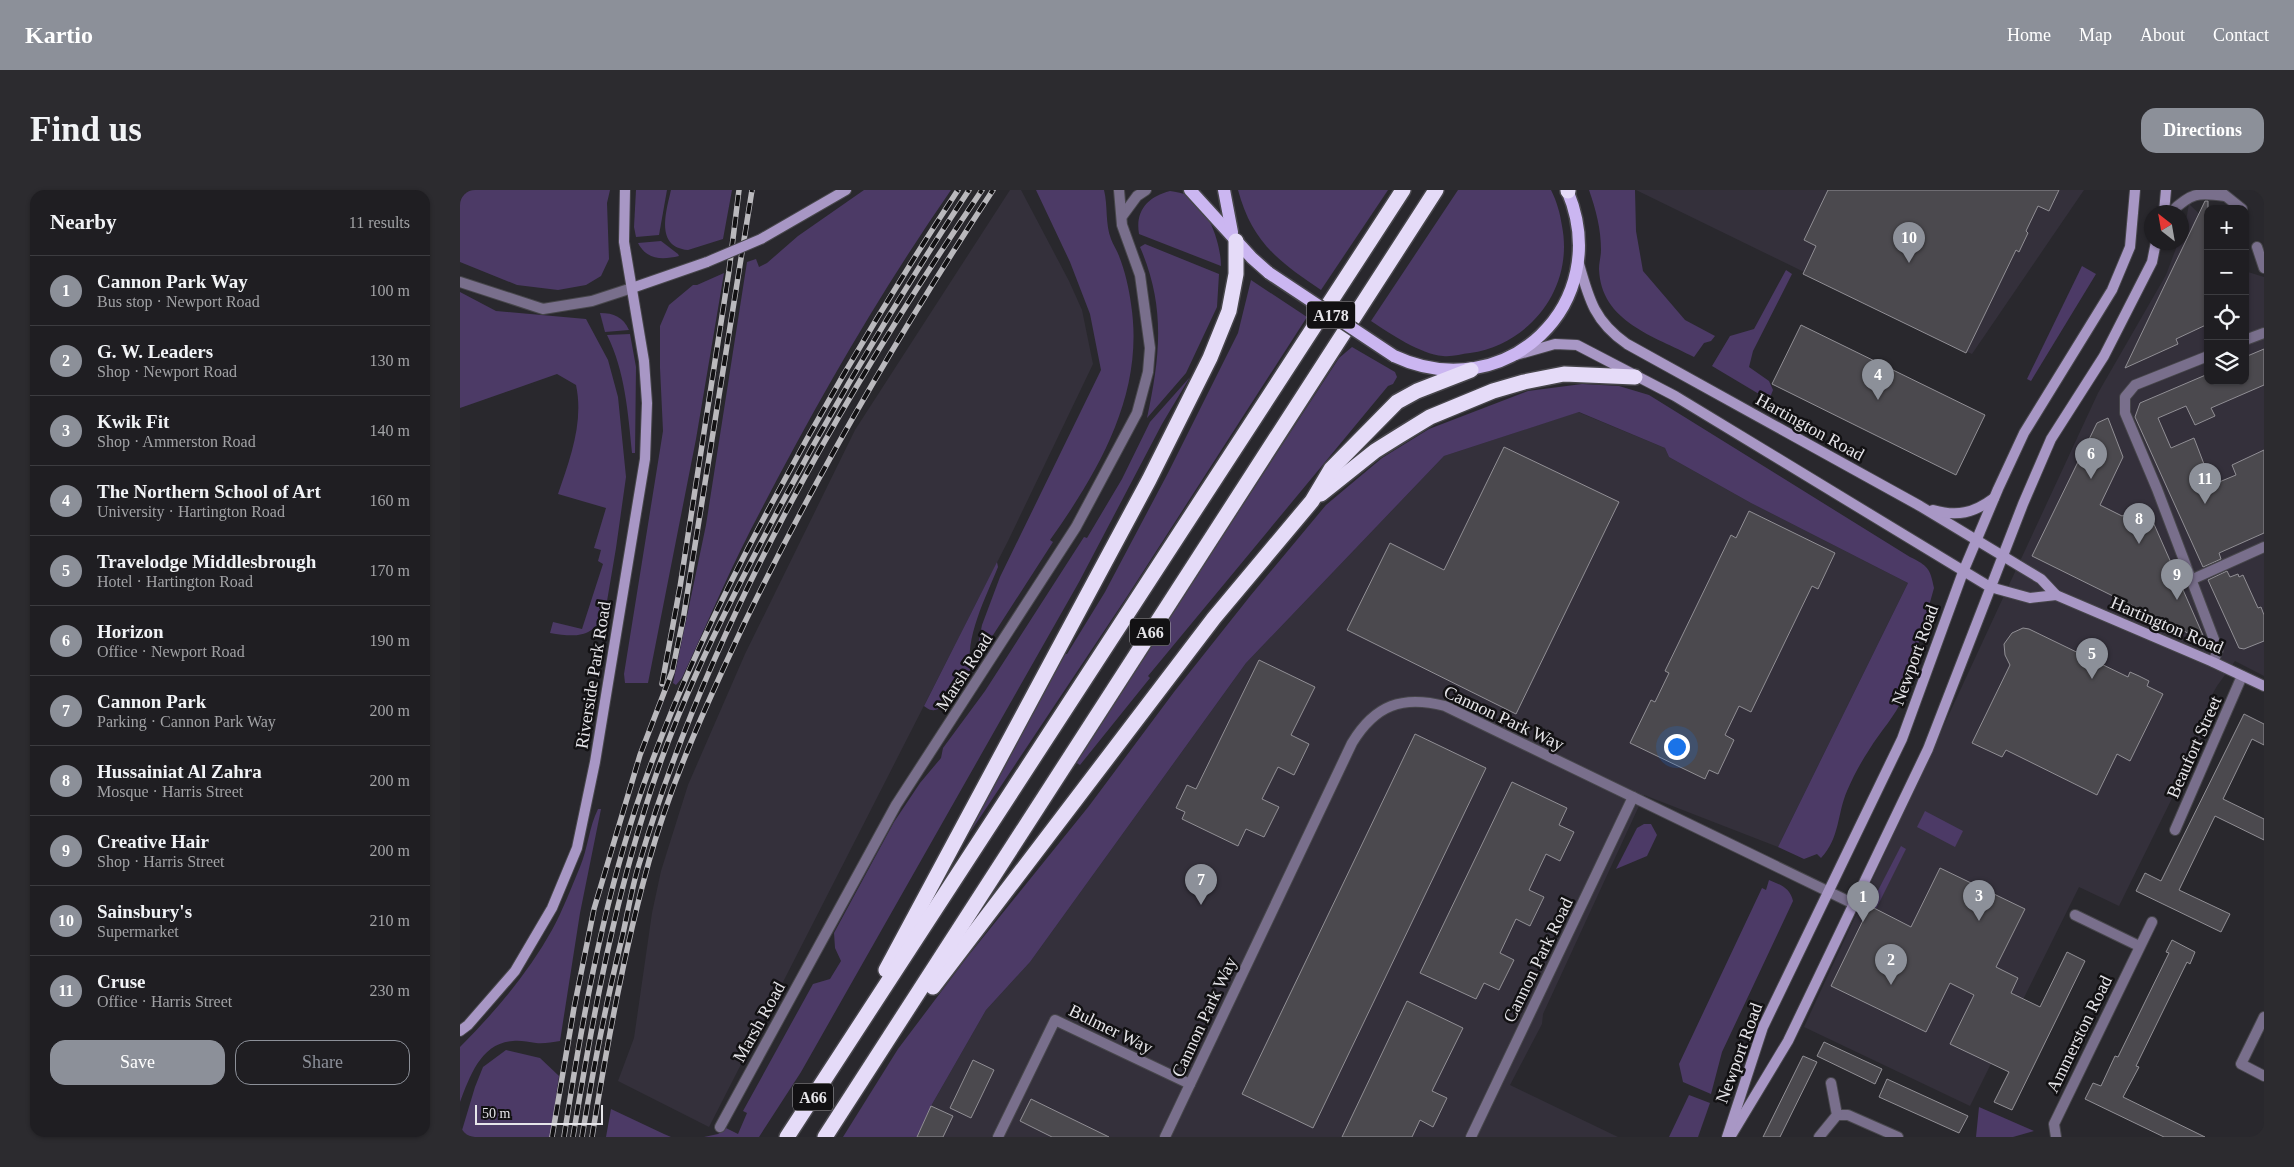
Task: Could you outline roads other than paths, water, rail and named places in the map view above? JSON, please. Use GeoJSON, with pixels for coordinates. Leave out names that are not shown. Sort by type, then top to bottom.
{"type":"FeatureCollection","features":[{"type":"Feature","properties":{"kind":"highway","name":"A66"},"geometry":{"type":"LineString","coordinates":[[787,1137],[1403,190]]}},
{"type":"Feature","properties":{"kind":"highway","name":"A66"},"geometry":{"type":"LineString","coordinates":[[825,1137],[1436,190]]}},
{"type":"Feature","properties":{"kind":"highway"},"geometry":{"type":"LineString","coordinates":[[839,1057],[1188,403],[1229,311],[1236,274],[1234,238]]}},
{"type":"Feature","properties":{"kind":"highway","name":"A66"},"geometry":{"type":"LineString","coordinates":[[866,1074],[1214,618],[1312,501],[1331,469],[1397,402],[1417,391],[1471,370]]}},
{"type":"Feature","properties":{"kind":"highway"},"geometry":{"type":"LineString","coordinates":[[1312,501],[1375,451],[1430,418],[1459,404],[1524,382],[1564,374],[1635,377]]}},
{"type":"Feature","properties":{"kind":"main road","name":"Riverside Park Road"},"geometry":{"type":"LineString","coordinates":[[460,1032],[514,971],[552,908],[577,848],[596,762],[645,459],[646,386],[624,242],[625,190]]}},
{"type":"Feature","properties":{"kind":"main road"},"geometry":{"type":"LineString","coordinates":[[632,288],[707,262],[761,239],[846,190]]}},
{"type":"Feature","properties":{"kind":"main road","name":"A178"},"geometry":{"type":"LineString","coordinates":[[1190,190],[1269,273],[1394,356],[1410,364],[1447,371],[1471,370],[1510,356],[1532,344],[1548,328],[1563,308],[1579,264],[1580,230],[1567,190]]}},
{"type":"Feature","properties":{"kind":"main road"},"geometry":{"type":"LineString","coordinates":[[1224,190],[1234,238]]}},
{"type":"Feature","properties":{"kind":"main road","name":"Newport Road"},"geometry":{"type":"LineString","coordinates":[[1728,1137],[1763,1027],[1902,739],[1963,572],[1994,497],[2024,433],[2112,290],[2130,247],[2135,190]]}},
{"type":"Feature","properties":{"kind":"main road"},"geometry":{"type":"LineString","coordinates":[[2165,205],[2166,190]]}},
{"type":"Feature","properties":{"kind":"main road","name":"Newport Road"},"geometry":{"type":"LineString","coordinates":[[1728,1137],[1788,1041],[1854,904],[1928,749],[2023,504],[2052,439],[2104,356],[2152,262],[2154,250]]}},
{"type":"Feature","properties":{"kind":"main road","name":"Hartington Road"},"geometry":{"type":"LineString","coordinates":[[1579,264],[1587,292],[1597,314],[1610,332],[1621,340],[1920,506],[2041,579],[2056,595],[2242,676],[2261,682]]}},
{"type":"Feature","properties":{"kind":"main road","name":"Hartington Road"},"geometry":{"type":"LineString","coordinates":[[1510,356],[1555,344],[1578,345],[1635,377],[1675,396],[1990,587],[2030,598],[2056,595]]}},
{"type":"Feature","properties":{"kind":"main road"},"geometry":{"type":"LineString","coordinates":[[1920,506],[1945,514],[1966,514],[1980,508],[1994,497]]}},
{"type":"Feature","properties":{"kind":"street","name":"Marsh Road"},"geometry":{"type":"LineString","coordinates":[[720,1127],[896,805],[1076,527],[1137,413],[1148,372],[1150,348],[1140,275],[1122,225],[1123,215],[1120,190]]}},
{"type":"Feature","properties":{"kind":"street"},"geometry":{"type":"LineString","coordinates":[[1123,215],[1137,196],[1146,190]]}},
{"type":"Feature","properties":{"kind":"street"},"geometry":{"type":"LineString","coordinates":[[2178,205],[2187,197],[2202,193],[2222,193],[2237,205]]}},
{"type":"Feature","properties":{"kind":"street"},"geometry":{"type":"LineString","coordinates":[[2257,247],[2264,268]]}},
{"type":"Feature","properties":{"kind":"street"},"geometry":{"type":"LineString","coordinates":[[460,282],[543,308],[592,302],[632,288]]}},
{"type":"Feature","properties":{"kind":"street"},"geometry":{"type":"LineString","coordinates":[[2249,339],[2264,333]]}},
{"type":"Feature","properties":{"kind":"street"},"geometry":{"type":"LineString","coordinates":[[2204,358],[2135,385],[2125,397],[2125,414],[2193,579],[2218,650],[2213,662]]}},
{"type":"Feature","properties":{"kind":"street"},"geometry":{"type":"LineString","coordinates":[[2193,579],[2264,547]]}},
{"type":"Feature","properties":{"kind":"street","name":"Beaufort Street"},"geometry":{"type":"LineString","coordinates":[[2175,830],[2242,676]]}},
{"type":"Feature","properties":{"kind":"street","name":"Cannon Park Way"},"geometry":{"type":"LineString","coordinates":[[1165,1137],[1352,743],[1361,729],[1388,706],[1415,700],[1445,706],[1854,904]]}},
{"type":"Feature","properties":{"kind":"street","name":"Cannon Park Road"},"geometry":{"type":"LineString","coordinates":[[1471,1137],[1633,797]]}},
{"type":"Feature","properties":{"kind":"street"},"geometry":{"type":"LineString","coordinates":[[2075,915],[2139,946]]}},
{"type":"Feature","properties":{"kind":"street","name":"Ammerston Road"},"geometry":{"type":"LineString","coordinates":[[2056,1137],[2054,1124],[2152,922]]}},
{"type":"Feature","properties":{"kind":"street"},"geometry":{"type":"LineString","coordinates":[[2264,1016],[2241,1064],[2264,1076]]}},
{"type":"Feature","properties":{"kind":"street","name":"Bulmer Way"},"geometry":{"type":"LineString","coordinates":[[998,1137],[1055,1020],[1190,1084]]}},
{"type":"Feature","properties":{"kind":"street"},"geometry":{"type":"LineString","coordinates":[[1831,1083],[1837,1115]]}},
{"type":"Feature","properties":{"kind":"street"},"geometry":{"type":"LineString","coordinates":[[1818,1137],[1837,1115],[1848,1114],[1891,1136]]}},
{"type":"Feature","properties":{"kind":"railway"},"geometry":{"type":"LineString","coordinates":[[662,684],[680,587],[729,271],[739,190]]}},
{"type":"Feature","properties":{"kind":"railway"},"geometry":{"type":"LineString","coordinates":[[552,1137],[574,1008],[594,909],[640,755],[672,672],[683,620],[752,190]]}},
{"type":"Feature","properties":{"kind":"railway"},"geometry":{"type":"LineString","coordinates":[[564,1137],[585,1012],[612,888],[636,807],[680,690],[733,577],[816,423],[861,345],[958,190]]}},
{"type":"Feature","properties":{"kind":"railway"},"geometry":{"type":"LineString","coordinates":[[573,1137],[595,1014],[612,932],[632,852],[656,776],[683,705],[730,602],[837,403],[888,317],[969,190]]}},
{"type":"Feature","properties":{"kind":"railway"},"geometry":{"type":"LineString","coordinates":[[582,1137],[605,1012],[637,870],[669,773],[703,685],[742,599],[785,513],[831,430],[930,268],[982,190]]}},
{"type":"Feature","properties":{"kind":"railway"},"geometry":{"type":"LineString","coordinates":[[592,1137],[617,998],[640,895],[668,800],[692,741],[744,624],[831,457],[893,349],[993,190]]}},
{"type":"Feature","properties":{"kind":"place","name":"Sainsbury's"},"geometry":{"type":"Point","coordinates":[1909,263]}},
{"type":"Feature","properties":{"kind":"place","name":"The Northern School of Art"},"geometry":{"type":"Point","coordinates":[1878,400]}},
{"type":"Feature","properties":{"kind":"place","name":"Horizon"},"geometry":{"type":"Point","coordinates":[2091,479]}},
{"type":"Feature","properties":{"kind":"place","name":"Cruse"},"geometry":{"type":"Point","coordinates":[2205,504]}},
{"type":"Feature","properties":{"kind":"place","name":"Hussainiat Al Zahra"},"geometry":{"type":"Point","coordinates":[2139,544]}},
{"type":"Feature","properties":{"kind":"place","name":"Creative Hair"},"geometry":{"type":"Point","coordinates":[2177,600]}},
{"type":"Feature","properties":{"kind":"place","name":"Travelodge Middlesbrough"},"geometry":{"type":"Point","coordinates":[2092,679]}},
{"type":"Feature","properties":{"kind":"place","name":"Cannon Park"},"geometry":{"type":"Point","coordinates":[1201,905]}},
{"type":"Feature","properties":{"kind":"place","name":"Kwik Fit"},"geometry":{"type":"Point","coordinates":[1979,921]}},
{"type":"Feature","properties":{"kind":"place","name":"Cannon Park Way"},"geometry":{"type":"Point","coordinates":[1863,922]}},
{"type":"Feature","properties":{"kind":"place","name":"G. W. Leaders"},"geometry":{"type":"Point","coordinates":[1891,985]}}]}
